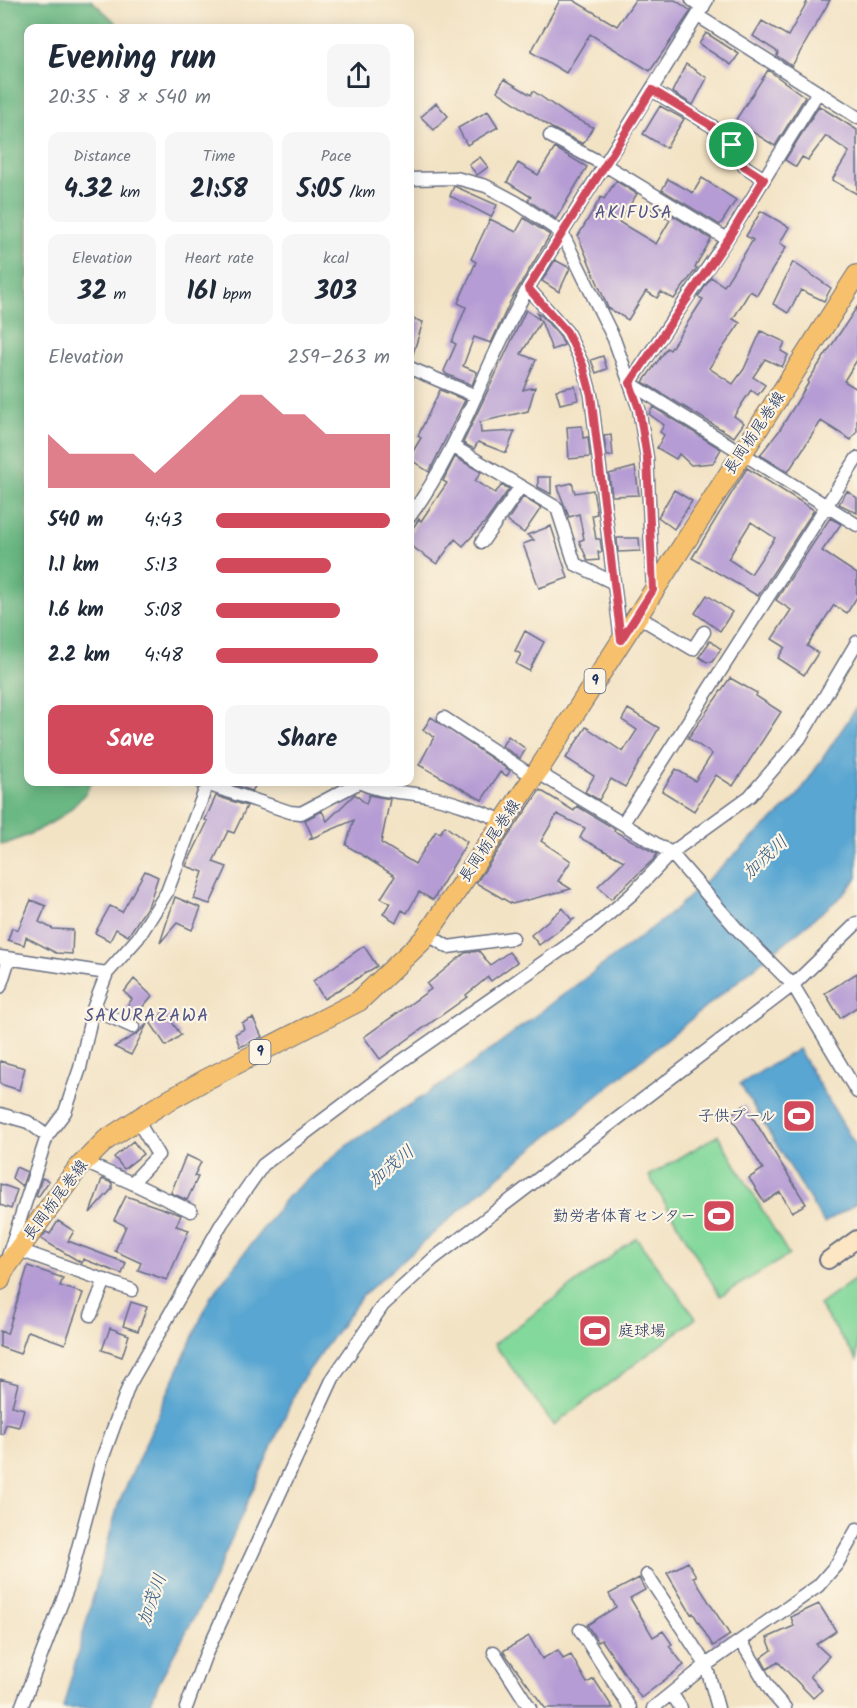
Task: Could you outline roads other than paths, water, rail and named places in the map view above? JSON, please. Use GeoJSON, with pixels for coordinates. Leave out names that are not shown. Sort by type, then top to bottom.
{"type":"FeatureCollection","features":[{"type":"Feature","properties":{"kind":"main road","name":"長岡栃尾巻線"},"geometry":{"type":"LineString","coordinates":[[1,1273],[84,1162],[106,1140],[205,1080],[359,1001],[389,975],[427,934],[535,775],[741,452],[857,276]]}},
{"type":"Feature","properties":{"kind":"street"},"geometry":{"type":"LineString","coordinates":[[692,0],[818,92],[857,117]]}},
{"type":"Feature","properties":{"kind":"street"},"geometry":{"type":"LineString","coordinates":[[414,510],[454,447],[504,332],[528,288],[703,8]]}},
{"type":"Feature","properties":{"kind":"street"},"geometry":{"type":"LineString","coordinates":[[652,90],[712,126],[732,145],[744,166],[764,179]]}},
{"type":"Feature","properties":{"kind":"street"},"geometry":{"type":"LineString","coordinates":[[630,383],[728,239],[818,92]]}},
{"type":"Feature","properties":{"kind":"street"},"geometry":{"type":"LineString","coordinates":[[550,136],[605,165],[728,239]]}},
{"type":"Feature","properties":{"kind":"street"},"geometry":{"type":"LineString","coordinates":[[414,179],[456,178],[486,186],[516,202],[562,233],[614,339],[639,409],[647,458],[653,590]]}},
{"type":"Feature","properties":{"kind":"street"},"geometry":{"type":"LineString","coordinates":[[528,288],[567,332],[589,385],[608,516],[621,640]]}},
{"type":"Feature","properties":{"kind":"street"},"geometry":{"type":"LineString","coordinates":[[414,371],[476,396]]}},
{"type":"Feature","properties":{"kind":"street"},"geometry":{"type":"LineString","coordinates":[[630,383],[857,525]]}},
{"type":"Feature","properties":{"kind":"street"},"geometry":{"type":"LineString","coordinates":[[454,447],[557,508],[575,564],[614,583]]}},
{"type":"Feature","properties":{"kind":"street"},"geometry":{"type":"LineString","coordinates":[[623,823],[857,458]]}},
{"type":"Feature","properties":{"kind":"street"},"geometry":{"type":"LineString","coordinates":[[482,542],[521,486]]}},
{"type":"Feature","properties":{"kind":"street"},"geometry":{"type":"LineString","coordinates":[[637,616],[693,649],[704,632]]}},
{"type":"Feature","properties":{"kind":"street"},"geometry":{"type":"LineString","coordinates":[[21,1708],[67,1589],[100,1462],[129,1385],[222,1223],[263,1165],[399,1063],[594,927],[632,894],[671,853],[750,796],[800,738],[857,642]]}},
{"type":"Feature","properties":{"kind":"street"},"geometry":{"type":"LineString","coordinates":[[444,718],[535,775],[623,823],[671,853],[737,929],[793,985],[857,1092]]}},
{"type":"Feature","properties":{"kind":"street"},"geometry":{"type":"LineString","coordinates":[[1,1273],[46,1136],[65,1112],[80,1068],[93,1009],[107,973],[138,938],[167,892],[204,786]]}},
{"type":"Feature","properties":{"kind":"street"},"geometry":{"type":"LineString","coordinates":[[216,786],[290,812],[301,813],[352,786]]}},
{"type":"Feature","properties":{"kind":"street"},"geometry":{"type":"LineString","coordinates":[[369,786],[381,791],[427,796],[466,806],[504,821]]}},
{"type":"Feature","properties":{"kind":"street"},"geometry":{"type":"LineString","coordinates":[[186,1708],[205,1656],[333,1378],[383,1305],[433,1259],[793,985],[857,923]]}},
{"type":"Feature","properties":{"kind":"street"},"geometry":{"type":"LineString","coordinates":[[427,934],[448,947],[513,938]]}},
{"type":"Feature","properties":{"kind":"street"},"geometry":{"type":"LineString","coordinates":[[0,987],[5,958],[107,973]]}},
{"type":"Feature","properties":{"kind":"street"},"geometry":{"type":"LineString","coordinates":[[93,1009],[134,1028]]}},
{"type":"Feature","properties":{"kind":"street"},"geometry":{"type":"LineString","coordinates":[[0,1114],[28,1122],[46,1136]]}},
{"type":"Feature","properties":{"kind":"street"},"geometry":{"type":"LineString","coordinates":[[132,1182],[158,1155],[137,1120]]}},
{"type":"Feature","properties":{"kind":"street"},"geometry":{"type":"LineString","coordinates":[[84,1162],[132,1182],[191,1211]]}},
{"type":"Feature","properties":{"kind":"street"},"geometry":{"type":"LineString","coordinates":[[828,1260],[857,1239]]}},
{"type":"Feature","properties":{"kind":"street"},"geometry":{"type":"LineString","coordinates":[[19,1250],[132,1290]]}},
{"type":"Feature","properties":{"kind":"street"},"geometry":{"type":"LineString","coordinates":[[91,1315],[105,1280]]}},
{"type":"Feature","properties":{"kind":"street"},"geometry":{"type":"LineString","coordinates":[[653,1708],[706,1665],[818,1586],[837,1564],[857,1529]]}},
{"type":"Feature","properties":{"kind":"street"},"geometry":{"type":"LineString","coordinates":[[647,1575],[706,1665],[718,1708]]}},
{"type":"Feature","properties":{"kind":"street"},"geometry":{"type":"LineString","coordinates":[[580,1630],[630,1708]]}},
{"type":"Feature","properties":{"kind":"street"},"geometry":{"type":"LineString","coordinates":[[741,1641],[772,1693],[785,1708]]}},
{"type":"Feature","properties":{"kind":"street"},"geometry":{"type":"LineString","coordinates":[[494,1652],[530,1708]]}},
{"type":"Feature","properties":{"kind":"street"},"geometry":{"type":"LineString","coordinates":[[672,1694],[681,1708]]}},
{"type":"Feature","properties":{"kind":"water","name":"加茂川"},"geometry":{"type":"Polygon","coordinates":[[[857,707],[857,878],[843,895],[493,1181],[362,1296],[299,1384],[211,1586],[159,1682],[149,1708],[63,1708],[118,1505],[210,1298],[287,1197],[346,1146],[461,1072],[669,915],[796,798],[857,707]]]}},
{"type":"Feature","properties":{"kind":"water","name":"子供プール"},"geometry":{"type":"Polygon","coordinates":[[[798,1049],[857,1148],[857,1203],[824,1223],[740,1084],[798,1049]]]}},
{"type":"Feature","properties":{"kind":"place","name":"子供プール"},"geometry":{"type":"Point","coordinates":[799,1116]}},
{"type":"Feature","properties":{"kind":"place","name":"勤労者体育センター"},"geometry":{"type":"Point","coordinates":[719,1216]}},
{"type":"Feature","properties":{"kind":"place","name":"庭球場"},"geometry":{"type":"Point","coordinates":[595,1331]}},
{"type":"Feature","properties":{"kind":"district","name":"AKIFUSA"},"geometry":{"type":"Point","coordinates":[634,213]}},
{"type":"Feature","properties":{"kind":"district","name":"SAKURAZAWA"},"geometry":{"type":"Point","coordinates":[147,1016]}}]}
